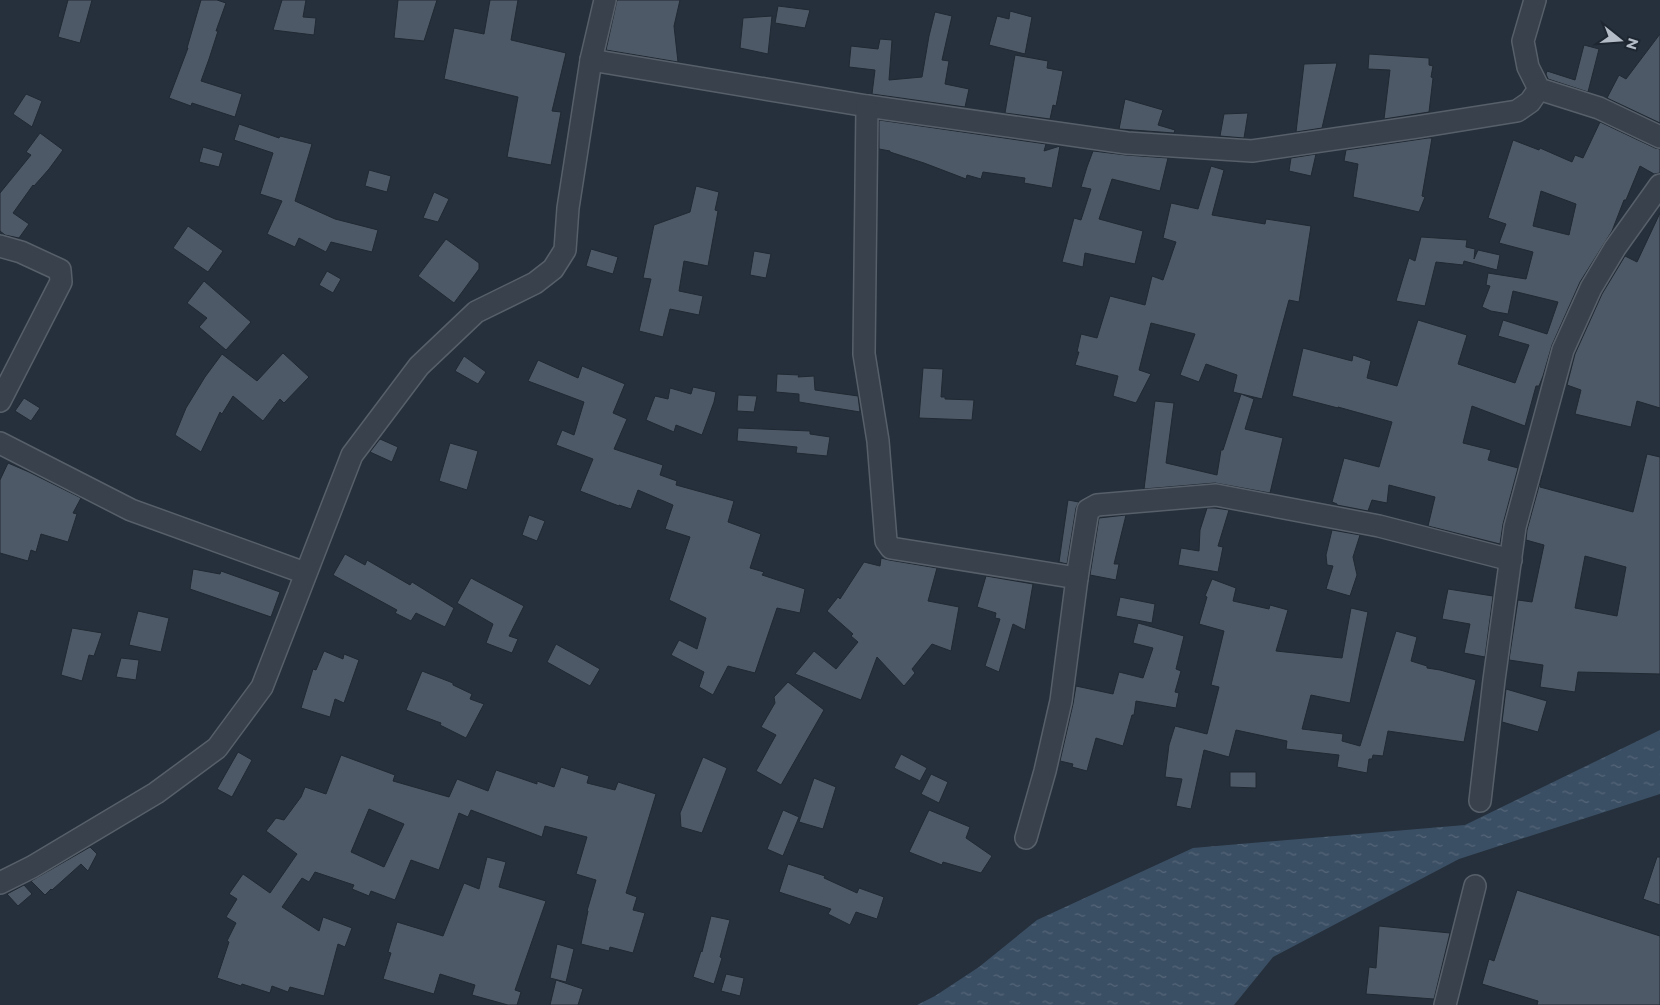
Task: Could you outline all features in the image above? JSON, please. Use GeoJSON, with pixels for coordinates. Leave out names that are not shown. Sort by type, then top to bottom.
{"type":"FeatureCollection","features":[{"type":"Feature","properties":{"kind":"street"},"geometry":{"type":"LineString","coordinates":[[0,883],[156,793],[217,748],[262,687],[352,455],[419,366],[476,312],[535,283],[553,269],[565,250],[568,208],[591,60],[605,0]]}},
{"type":"Feature","properties":{"kind":"street"},"geometry":{"type":"LineString","coordinates":[[1535,0],[1524,41],[1528,67],[1539,89],[1599,108],[1660,137]]}},
{"type":"Feature","properties":{"kind":"street"},"geometry":{"type":"LineString","coordinates":[[591,60],[867,106],[1127,143],[1252,151],[1517,111],[1530,102],[1539,89]]}},
{"type":"Feature","properties":{"kind":"street"},"geometry":{"type":"LineString","coordinates":[[867,106],[864,354],[878,441],[886,541],[890,548],[898,550],[1077,578]]}},
{"type":"Feature","properties":{"kind":"street"},"geometry":{"type":"LineString","coordinates":[[1480,801],[1515,527],[1563,350],[1591,288],[1615,248],[1660,184]]}},
{"type":"Feature","properties":{"kind":"street"},"geometry":{"type":"LineString","coordinates":[[0,246],[21,252],[60,270],[61,282],[0,401]]}},
{"type":"Feature","properties":{"kind":"street"},"geometry":{"type":"LineString","coordinates":[[0,443],[131,510],[305,573]]}},
{"type":"Feature","properties":{"kind":"street"},"geometry":{"type":"LineString","coordinates":[[1026,838],[1046,772],[1061,701],[1088,510],[1097,506],[1216,495],[1379,526],[1511,560]]}},
{"type":"Feature","properties":{"kind":"street"},"geometry":{"type":"LineString","coordinates":[[1445,1005],[1475,886]]}},
{"type":"Feature","properties":{"kind":"water"},"geometry":{"type":"Polygon","coordinates":[[[1660,730],[1660,794],[1459,859],[1273,957],[1234,1005],[917,1005],[935,996],[979,967],[1037,920],[1193,848],[1465,825],[1660,730]]]}},
{"type":"Feature","properties":{"kind":"building"},"geometry":{"type":"Polygon","coordinates":[[[68,0],[92,0],[80,43],[58,37],[68,0]]]}},
{"type":"Feature","properties":{"kind":"building"},"geometry":{"type":"Polygon","coordinates":[[[201,0],[217,0],[226,3],[201,81],[242,94],[235,117],[192,103],[191,106],[169,98],[188,48],[201,0]]]}},
{"type":"Feature","properties":{"kind":"building"},"geometry":{"type":"Polygon","coordinates":[[[282,0],[306,0],[303,17],[316,18],[314,35],[273,30],[282,0]]]}},
{"type":"Feature","properties":{"kind":"building"},"geometry":{"type":"Polygon","coordinates":[[[398,0],[437,0],[424,41],[394,38],[398,0]]]}},
{"type":"Feature","properties":{"kind":"building"},"geometry":{"type":"Polygon","coordinates":[[[490,0],[518,0],[511,40],[566,53],[552,111],[561,112],[551,165],[507,157],[518,97],[444,79],[454,28],[484,34],[490,0]]]}},
{"type":"Feature","properties":{"kind":"building"},"geometry":{"type":"Polygon","coordinates":[[[617,0],[680,0],[674,26],[678,62],[606,50],[617,0]]]}},
{"type":"Feature","properties":{"kind":"building"},"geometry":{"type":"Polygon","coordinates":[[[778,6],[810,10],[805,28],[775,23],[778,6]]]}},
{"type":"Feature","properties":{"kind":"building"},"geometry":{"type":"Polygon","coordinates":[[[1010,11],[1032,17],[1025,54],[989,45],[997,16],[1009,19],[1010,11]]]}},
{"type":"Feature","properties":{"kind":"building"},"geometry":{"type":"Polygon","coordinates":[[[935,12],[952,16],[942,60],[949,61],[945,84],[969,89],[965,107],[872,94],[875,70],[849,67],[851,46],[878,49],[880,39],[892,40],[889,80],[922,77],[935,12]]]}},
{"type":"Feature","properties":{"kind":"building"},"geometry":{"type":"Polygon","coordinates":[[[772,16],[768,54],[740,48],[743,18],[772,16]]]}},
{"type":"Feature","properties":{"kind":"building"},"geometry":{"type":"Polygon","coordinates":[[[1660,34],[1660,123],[1607,98],[1619,75],[1626,79],[1660,34]]]}},
{"type":"Feature","properties":{"kind":"building"},"geometry":{"type":"Polygon","coordinates":[[[1584,45],[1599,49],[1588,92],[1548,79],[1547,71],[1575,80],[1584,45]]]}},
{"type":"Feature","properties":{"kind":"building"},"geometry":{"type":"Polygon","coordinates":[[[1369,54],[1429,58],[1429,65],[1433,66],[1431,77],[1433,78],[1429,112],[1384,119],[1390,70],[1368,69],[1369,54]]]}},
{"type":"Feature","properties":{"kind":"building"},"geometry":{"type":"Polygon","coordinates":[[[1015,55],[1048,61],[1047,68],[1063,71],[1056,106],[1053,105],[1050,119],[1005,113],[1015,55]]]}},
{"type":"Feature","properties":{"kind":"building"},"geometry":{"type":"Polygon","coordinates":[[[1337,63],[1322,128],[1296,132],[1304,64],[1337,63]]]}},
{"type":"Feature","properties":{"kind":"building"},"geometry":{"type":"Polygon","coordinates":[[[26,94],[42,101],[32,127],[13,114],[26,94]]]}},
{"type":"Feature","properties":{"kind":"building"},"geometry":{"type":"Polygon","coordinates":[[[1125,99],[1163,110],[1158,125],[1175,130],[1174,133],[1119,129],[1125,99]]]}},
{"type":"Feature","properties":{"kind":"building"},"geometry":{"type":"Polygon","coordinates":[[[1248,113],[1244,138],[1220,136],[1224,114],[1248,113]]]}},
{"type":"Feature","properties":{"kind":"building"},"geometry":{"type":"Polygon","coordinates":[[[879,120],[1046,144],[1044,151],[1060,146],[1052,188],[1024,183],[1025,178],[983,172],[981,179],[967,175],[966,179],[890,151],[879,149],[879,120]]]}},
{"type":"Feature","properties":{"kind":"building"},"geometry":{"type":"Polygon","coordinates":[[[1600,122],[1660,149],[1660,173],[1654,174],[1640,166],[1612,231],[1580,282],[1552,345],[1543,376],[1539,386],[1536,386],[1525,426],[1472,406],[1463,443],[1491,450],[1488,460],[1518,468],[1503,524],[1500,544],[1428,526],[1435,497],[1389,485],[1387,503],[1372,500],[1368,511],[1337,505],[1332,502],[1344,458],[1379,467],[1392,422],[1292,396],[1303,348],[1352,361],[1353,355],[1371,361],[1367,378],[1397,386],[1418,320],[1467,335],[1458,364],[1515,383],[1529,345],[1498,336],[1503,320],[1547,334],[1558,302],[1513,291],[1508,314],[1491,311],[1482,307],[1490,286],[1486,285],[1488,273],[1526,279],[1533,252],[1499,243],[1506,224],[1488,218],[1513,140],[1539,150],[1540,148],[1572,162],[1575,155],[1583,158],[1600,122]],[[1541,191],[1533,226],[1569,235],[1576,204],[1541,191]]]}},
{"type":"Feature","properties":{"kind":"building"},"geometry":{"type":"Polygon","coordinates":[[[239,124],[279,138],[280,136],[312,144],[295,201],[335,219],[378,230],[372,252],[331,242],[326,252],[299,238],[295,247],[267,234],[282,201],[260,194],[273,153],[234,140],[239,124]]]}},
{"type":"Feature","properties":{"kind":"building"},"geometry":{"type":"Polygon","coordinates":[[[40,133],[63,150],[49,169],[33,185],[13,213],[29,224],[19,238],[5,235],[0,231],[0,193],[31,155],[26,152],[40,133]]]}},
{"type":"Feature","properties":{"kind":"building"},"geometry":{"type":"Polygon","coordinates":[[[1432,138],[1422,196],[1425,197],[1419,212],[1353,197],[1358,164],[1344,161],[1346,150],[1432,138]]]}},
{"type":"Feature","properties":{"kind":"building"},"geometry":{"type":"Polygon","coordinates":[[[203,147],[223,153],[219,167],[199,162],[203,147]]]}},
{"type":"Feature","properties":{"kind":"building"},"geometry":{"type":"Polygon","coordinates":[[[1093,151],[1168,158],[1160,191],[1112,179],[1099,219],[1143,231],[1135,264],[1085,253],[1083,267],[1062,262],[1074,218],[1081,220],[1091,189],[1081,187],[1093,151]]]}},
{"type":"Feature","properties":{"kind":"building"},"geometry":{"type":"Polygon","coordinates":[[[1316,154],[1311,176],[1289,171],[1291,158],[1316,154]]]}},
{"type":"Feature","properties":{"kind":"building"},"geometry":{"type":"Polygon","coordinates":[[[1211,166],[1224,170],[1212,215],[1265,224],[1266,219],[1311,226],[1299,302],[1289,300],[1262,399],[1233,392],[1237,375],[1206,364],[1199,382],[1180,375],[1195,334],[1151,323],[1139,370],[1151,374],[1136,403],[1113,396],[1118,376],[1075,365],[1081,334],[1097,338],[1110,296],[1145,305],[1152,276],[1163,280],[1176,242],[1163,238],[1171,203],[1198,209],[1211,166]]]}},
{"type":"Feature","properties":{"kind":"building"},"geometry":{"type":"Polygon","coordinates":[[[369,170],[391,176],[387,192],[365,186],[369,170]]]}},
{"type":"Feature","properties":{"kind":"building"},"geometry":{"type":"Polygon","coordinates":[[[696,186],[719,192],[715,210],[718,211],[708,266],[684,261],[679,291],[703,296],[699,315],[670,309],[663,337],[639,331],[651,279],[643,278],[654,225],[690,212],[696,186]]]}},
{"type":"Feature","properties":{"kind":"building"},"geometry":{"type":"Polygon","coordinates":[[[434,192],[449,199],[438,222],[423,218],[434,192]]]}},
{"type":"Feature","properties":{"kind":"building"},"geometry":{"type":"Polygon","coordinates":[[[1660,213],[1660,408],[1637,401],[1631,427],[1575,414],[1581,390],[1567,385],[1575,354],[1602,294],[1625,256],[1637,262],[1660,213]]]}},
{"type":"Feature","properties":{"kind":"building"},"geometry":{"type":"Polygon","coordinates":[[[188,226],[223,251],[208,272],[173,248],[188,226]]]}},
{"type":"Feature","properties":{"kind":"building"},"geometry":{"type":"Polygon","coordinates":[[[1421,237],[1467,240],[1466,247],[1475,249],[1474,259],[1478,250],[1500,255],[1497,270],[1464,261],[1463,265],[1436,262],[1425,306],[1396,301],[1409,258],[1415,261],[1421,237]]]}},
{"type":"Feature","properties":{"kind":"building"},"geometry":{"type":"Polygon","coordinates":[[[446,239],[479,263],[479,269],[454,303],[418,276],[446,239]]]}},
{"type":"Feature","properties":{"kind":"building"},"geometry":{"type":"Polygon","coordinates":[[[591,249],[618,257],[613,274],[586,266],[591,249]]]}},
{"type":"Feature","properties":{"kind":"building"},"geometry":{"type":"Polygon","coordinates":[[[754,251],[771,254],[766,278],[750,275],[754,251]]]}},
{"type":"Feature","properties":{"kind":"building"},"geometry":{"type":"Polygon","coordinates":[[[327,271],[341,279],[333,293],[319,285],[327,271]]]}},
{"type":"Feature","properties":{"kind":"building"},"geometry":{"type":"Polygon","coordinates":[[[204,281],[251,322],[226,350],[199,327],[207,318],[187,303],[204,281]]]}},
{"type":"Feature","properties":{"kind":"building"},"geometry":{"type":"Polygon","coordinates":[[[283,353],[309,377],[284,403],[280,399],[263,421],[233,396],[222,414],[220,412],[201,452],[175,435],[186,408],[222,354],[257,381],[283,353]]]}},
{"type":"Feature","properties":{"kind":"building"},"geometry":{"type":"Polygon","coordinates":[[[464,356],[486,372],[478,384],[455,371],[464,356]]]}},
{"type":"Feature","properties":{"kind":"building"},"geometry":{"type":"Polygon","coordinates":[[[538,360],[578,378],[582,366],[625,384],[613,413],[627,419],[614,449],[663,465],[660,475],[677,481],[676,485],[734,501],[728,522],[761,534],[750,568],[764,572],[762,575],[805,589],[800,613],[777,608],[755,673],[728,666],[713,695],[699,687],[704,672],[671,655],[679,640],[697,649],[706,618],[669,600],[690,537],[665,529],[673,505],[638,490],[631,509],[580,491],[593,459],[556,445],[562,430],[574,435],[584,402],[528,381],[538,360]]]}},
{"type":"Feature","properties":{"kind":"building"},"geometry":{"type":"Polygon","coordinates":[[[923,368],[943,369],[941,397],[945,397],[945,399],[974,400],[972,420],[919,418],[923,368]]]}},
{"type":"Feature","properties":{"kind":"building"},"geometry":{"type":"Polygon","coordinates":[[[777,374],[799,375],[798,377],[814,376],[815,390],[858,396],[860,412],[799,402],[799,394],[776,392],[777,374]]]}},
{"type":"Feature","properties":{"kind":"building"},"geometry":{"type":"Polygon","coordinates":[[[693,387],[716,392],[702,435],[676,425],[674,432],[646,420],[655,396],[668,399],[670,388],[691,394],[693,387]]]}},
{"type":"Feature","properties":{"kind":"building"},"geometry":{"type":"Polygon","coordinates":[[[1241,394],[1254,399],[1245,429],[1283,438],[1270,493],[1215,483],[1144,489],[1155,401],[1174,403],[1166,463],[1217,475],[1221,450],[1223,450],[1241,394]]]}},
{"type":"Feature","properties":{"kind":"building"},"geometry":{"type":"Polygon","coordinates":[[[738,395],[757,396],[754,412],[737,411],[738,395]]]}},
{"type":"Feature","properties":{"kind":"building"},"geometry":{"type":"Polygon","coordinates":[[[24,398],[40,408],[31,421],[15,411],[24,398]]]}},
{"type":"Feature","properties":{"kind":"building"},"geometry":{"type":"Polygon","coordinates":[[[738,428],[810,431],[810,434],[830,437],[827,456],[796,453],[797,447],[737,441],[738,428]]]}},
{"type":"Feature","properties":{"kind":"building"},"geometry":{"type":"Polygon","coordinates":[[[380,439],[398,447],[392,462],[370,452],[380,439]]]}},
{"type":"Feature","properties":{"kind":"building"},"geometry":{"type":"Polygon","coordinates":[[[450,443],[478,451],[467,490],[439,481],[450,443]]]}},
{"type":"Feature","properties":{"kind":"building"},"geometry":{"type":"Polygon","coordinates":[[[1647,454],[1660,457],[1660,674],[1578,672],[1575,692],[1540,687],[1543,665],[1509,660],[1518,600],[1532,602],[1544,545],[1526,540],[1542,475],[1540,487],[1633,512],[1647,454]],[[1585,556],[1575,608],[1617,616],[1626,567],[1585,556]]]}},
{"type":"Feature","properties":{"kind":"building"},"geometry":{"type":"Polygon","coordinates":[[[8,463],[81,498],[73,513],[77,514],[68,542],[41,534],[36,552],[31,550],[28,561],[0,553],[0,480],[8,463]]]}},
{"type":"Feature","properties":{"kind":"building"},"geometry":{"type":"Polygon","coordinates":[[[1068,500],[1079,502],[1076,508],[1067,564],[1059,562],[1068,500]]]}},
{"type":"Feature","properties":{"kind":"building"},"geometry":{"type":"Polygon","coordinates":[[[1207,508],[1229,510],[1218,546],[1223,547],[1218,572],[1178,565],[1181,548],[1199,551],[1200,530],[1207,508]]]}},
{"type":"Feature","properties":{"kind":"building"},"geometry":{"type":"Polygon","coordinates":[[[529,515],[545,521],[537,541],[522,535],[529,515]]]}},
{"type":"Feature","properties":{"kind":"building"},"geometry":{"type":"Polygon","coordinates":[[[1126,515],[1114,564],[1119,564],[1116,580],[1090,575],[1099,518],[1126,515]]]}},
{"type":"Feature","properties":{"kind":"building"},"geometry":{"type":"Polygon","coordinates":[[[1332,530],[1360,535],[1353,557],[1357,575],[1350,596],[1326,589],[1333,566],[1327,565],[1326,555],[1332,530]]]}},
{"type":"Feature","properties":{"kind":"building"},"geometry":{"type":"Polygon","coordinates":[[[345,554],[365,565],[367,560],[410,585],[412,582],[454,608],[445,627],[416,613],[411,621],[395,613],[397,610],[333,575],[345,554]]]}},
{"type":"Feature","properties":{"kind":"building"},"geometry":{"type":"Polygon","coordinates":[[[881,558],[937,568],[928,601],[959,607],[951,651],[932,644],[912,669],[915,673],[904,686],[877,657],[861,700],[795,674],[814,651],[836,669],[858,642],[851,636],[853,634],[827,611],[838,597],[840,599],[864,562],[880,566],[881,558]]]}},
{"type":"Feature","properties":{"kind":"building"},"geometry":{"type":"Polygon","coordinates":[[[193,569],[220,574],[221,571],[280,592],[271,617],[190,589],[193,569]]]}},
{"type":"Feature","properties":{"kind":"building"},"geometry":{"type":"Polygon","coordinates":[[[986,576],[1033,584],[1025,630],[1013,624],[999,672],[985,666],[1000,619],[995,618],[996,613],[977,607],[986,576]]]}},
{"type":"Feature","properties":{"kind":"building"},"geometry":{"type":"Polygon","coordinates":[[[471,578],[524,606],[509,636],[518,639],[512,653],[486,643],[493,624],[457,603],[471,578]]]}},
{"type":"Feature","properties":{"kind":"building"},"geometry":{"type":"Polygon","coordinates":[[[1212,579],[1236,588],[1233,601],[1269,609],[1270,605],[1288,610],[1276,651],[1342,658],[1351,608],[1368,612],[1350,703],[1311,695],[1302,729],[1343,734],[1342,741],[1360,746],[1396,631],[1417,637],[1411,661],[1427,666],[1427,668],[1476,680],[1464,742],[1388,731],[1383,756],[1373,755],[1372,759],[1369,759],[1367,773],[1337,767],[1339,755],[1286,749],[1287,741],[1236,730],[1229,757],[1204,750],[1191,809],[1176,806],[1182,779],[1165,777],[1169,745],[1175,726],[1207,734],[1219,687],[1211,685],[1224,631],[1199,624],[1207,597],[1205,596],[1212,579]]]}},
{"type":"Feature","properties":{"kind":"building"},"geometry":{"type":"Polygon","coordinates":[[[1448,589],[1493,596],[1485,657],[1464,653],[1470,624],[1442,619],[1448,589]]]}},
{"type":"Feature","properties":{"kind":"building"},"geometry":{"type":"Polygon","coordinates":[[[1120,597],[1155,604],[1152,623],[1116,616],[1120,597]]]}},
{"type":"Feature","properties":{"kind":"building"},"geometry":{"type":"Polygon","coordinates":[[[138,611],[169,618],[161,652],[129,645],[138,611]]]}},
{"type":"Feature","properties":{"kind":"building"},"geometry":{"type":"Polygon","coordinates":[[[1138,623],[1184,636],[1176,669],[1181,671],[1175,692],[1179,693],[1176,708],[1136,701],[1134,715],[1132,715],[1123,746],[1096,738],[1087,771],[1072,767],[1073,764],[1060,761],[1076,686],[1113,694],[1119,672],[1143,678],[1153,648],[1133,643],[1138,623]]]}},
{"type":"Feature","properties":{"kind":"building"},"geometry":{"type":"Polygon","coordinates":[[[72,628],[102,633],[94,656],[89,655],[82,681],[61,675],[72,628]]]}},
{"type":"Feature","properties":{"kind":"building"},"geometry":{"type":"Polygon","coordinates":[[[556,644],[600,669],[590,686],[547,662],[556,644]]]}},
{"type":"Feature","properties":{"kind":"building"},"geometry":{"type":"Polygon","coordinates":[[[324,651],[343,659],[344,654],[359,660],[344,703],[335,699],[330,717],[301,708],[313,669],[316,670],[324,651]]]}},
{"type":"Feature","properties":{"kind":"building"},"geometry":{"type":"Polygon","coordinates":[[[121,658],[139,660],[136,680],[116,677],[121,658]]]}},
{"type":"Feature","properties":{"kind":"building"},"geometry":{"type":"Polygon","coordinates":[[[422,671],[453,683],[453,685],[472,694],[470,699],[484,704],[466,738],[440,725],[441,723],[406,710],[422,671]]]}},
{"type":"Feature","properties":{"kind":"building"},"geometry":{"type":"Polygon","coordinates":[[[788,682],[824,710],[781,785],[756,771],[776,735],[761,727],[775,703],[774,697],[788,682]]]}},
{"type":"Feature","properties":{"kind":"building"},"geometry":{"type":"Polygon","coordinates":[[[1506,689],[1547,701],[1538,732],[1502,722],[1506,689]]]}},
{"type":"Feature","properties":{"kind":"building"},"geometry":{"type":"Polygon","coordinates":[[[238,752],[252,760],[232,797],[217,789],[238,752]]]}},
{"type":"Feature","properties":{"kind":"building"},"geometry":{"type":"Polygon","coordinates":[[[901,754],[927,768],[920,781],[894,768],[901,754]]]}},
{"type":"Feature","properties":{"kind":"building"},"geometry":{"type":"Polygon","coordinates":[[[341,755],[395,775],[393,781],[449,797],[457,779],[488,791],[496,770],[537,784],[537,781],[554,787],[561,767],[589,776],[587,783],[615,790],[618,782],[656,794],[626,893],[637,897],[633,910],[645,913],[633,953],[610,947],[609,951],[581,944],[587,911],[596,880],[576,874],[587,837],[545,826],[542,837],[471,810],[468,817],[459,813],[439,870],[411,860],[395,900],[371,891],[369,896],[352,889],[354,885],[315,872],[309,882],[302,878],[282,907],[319,931],[323,917],[352,928],[345,947],[338,944],[324,996],[290,987],[288,992],[272,986],[270,993],[217,978],[229,942],[227,941],[236,923],[226,917],[237,899],[229,894],[243,874],[270,893],[297,854],[266,831],[276,818],[284,820],[301,797],[305,787],[326,794],[341,755]],[[369,809],[351,852],[384,867],[404,824],[369,809]]]}},
{"type":"Feature","properties":{"kind":"building"},"geometry":{"type":"Polygon","coordinates":[[[703,757],[727,768],[702,833],[681,827],[680,813],[703,757]]]}},
{"type":"Feature","properties":{"kind":"building"},"geometry":{"type":"Polygon","coordinates":[[[1230,772],[1256,772],[1256,788],[1230,787],[1230,772]]]}},
{"type":"Feature","properties":{"kind":"building"},"geometry":{"type":"Polygon","coordinates":[[[931,774],[948,782],[939,803],[921,794],[931,774]]]}},
{"type":"Feature","properties":{"kind":"building"},"geometry":{"type":"Polygon","coordinates":[[[814,778],[836,787],[823,829],[799,822],[814,778]]]}},
{"type":"Feature","properties":{"kind":"building"},"geometry":{"type":"Polygon","coordinates":[[[783,810],[799,817],[783,856],[767,849],[783,810]]]}},
{"type":"Feature","properties":{"kind":"building"},"geometry":{"type":"Polygon","coordinates":[[[929,810],[970,827],[966,838],[992,856],[981,873],[943,862],[942,865],[909,852],[929,810]]]}},
{"type":"Feature","properties":{"kind":"building"},"geometry":{"type":"Polygon","coordinates":[[[90,847],[97,854],[88,871],[81,864],[45,895],[31,881],[90,847]]]}},
{"type":"Feature","properties":{"kind":"building"},"geometry":{"type":"Polygon","coordinates":[[[487,857],[506,862],[499,887],[546,901],[515,990],[521,992],[517,1005],[508,1005],[472,995],[475,985],[440,974],[434,994],[383,979],[391,953],[388,952],[397,922],[443,936],[464,883],[479,889],[487,857]]]}},
{"type":"Feature","properties":{"kind":"building"},"geometry":{"type":"Polygon","coordinates":[[[1657,857],[1660,857],[1660,905],[1643,899],[1657,857]]]}},
{"type":"Feature","properties":{"kind":"building"},"geometry":{"type":"Polygon","coordinates":[[[788,864],[825,876],[824,878],[857,893],[859,888],[884,897],[877,919],[856,912],[850,925],[828,914],[831,909],[779,892],[788,864]]]}},
{"type":"Feature","properties":{"kind":"building"},"geometry":{"type":"Polygon","coordinates":[[[24,885],[32,894],[18,906],[7,894],[24,885]]]}},
{"type":"Feature","properties":{"kind":"building"},"geometry":{"type":"Polygon","coordinates":[[[1517,890],[1660,936],[1660,1005],[1537,1005],[1538,1001],[1482,984],[1489,959],[1494,961],[1517,890]]]}},
{"type":"Feature","properties":{"kind":"building"},"geometry":{"type":"Polygon","coordinates":[[[711,916],[730,920],[714,984],[693,977],[702,952],[711,916]]]}},
{"type":"Feature","properties":{"kind":"building"},"geometry":{"type":"Polygon","coordinates":[[[1379,926],[1450,933],[1434,999],[1366,994],[1369,967],[1376,968],[1379,926]]]}},
{"type":"Feature","properties":{"kind":"building"},"geometry":{"type":"Polygon","coordinates":[[[557,944],[574,949],[566,982],[550,978],[557,944]]]}},
{"type":"Feature","properties":{"kind":"building"},"geometry":{"type":"Polygon","coordinates":[[[726,974],[744,978],[740,996],[721,991],[726,974]]]}},
{"type":"Feature","properties":{"kind":"building"},"geometry":{"type":"Polygon","coordinates":[[[556,980],[583,989],[578,1005],[550,1005],[556,980]]]}}]}
